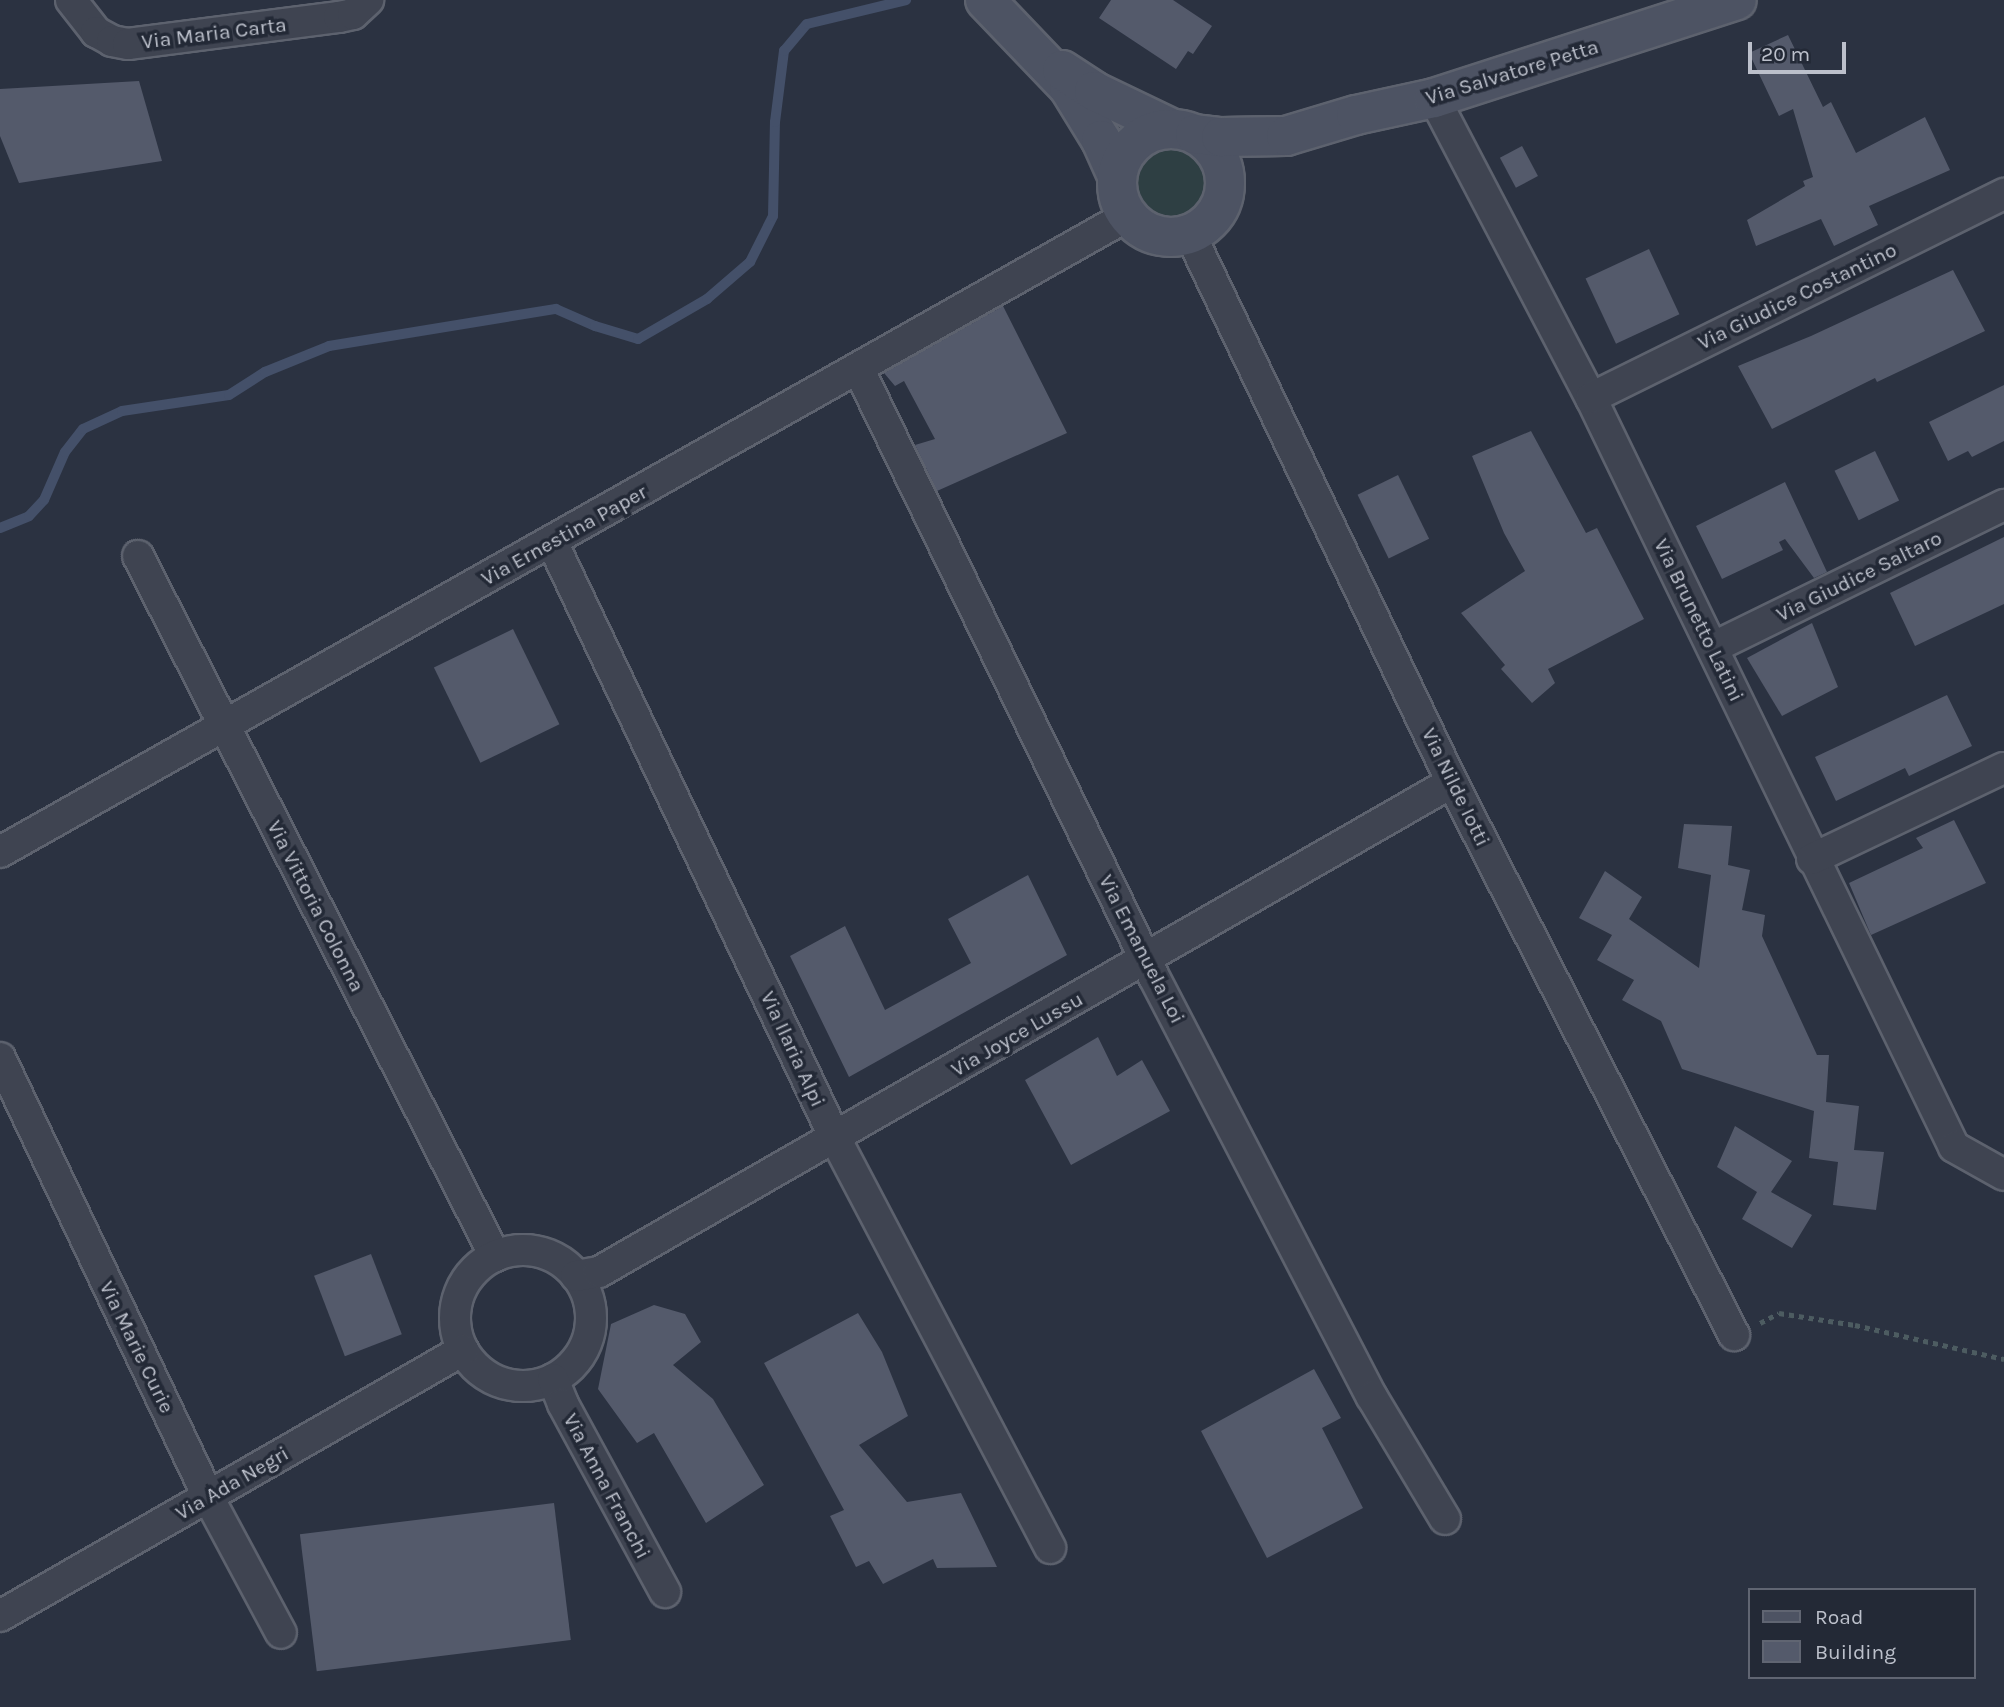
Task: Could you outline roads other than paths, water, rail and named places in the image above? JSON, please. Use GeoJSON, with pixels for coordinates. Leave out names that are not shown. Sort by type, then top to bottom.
{"type":"FeatureCollection","features":[{"type":"Feature","properties":{"kind":"street","name":"Via Maria Carta"},"geometry":{"type":"LineString","coordinates":[[71,0],[96,32],[112,41],[128,44],[339,17],[353,14],[368,0]]}},
{"type":"Feature","properties":{"kind":"street","name":"Via Salvatore Petta"},"geometry":{"type":"LineString","coordinates":[[985,0],[1040,54],[1069,88],[1101,140],[1117,176]]}},
{"type":"Feature","properties":{"kind":"street","name":"Via Salvatore Petta"},"geometry":{"type":"LineString","coordinates":[[1040,54],[1094,91],[1183,131],[1249,138],[1286,136],[1434,98],[1737,0]]}},
{"type":"Feature","properties":{"kind":"street","name":"Via Brunetto Latini"},"geometry":{"type":"LineString","coordinates":[[1434,98],[1591,398],[1714,647],[1812,859],[1954,1147],[2004,1175]]}},
{"type":"Feature","properties":{"kind":"street"},"geometry":{"type":"LineString","coordinates":[[1153,131],[1183,131],[1211,146],[1221,161],[1225,179],[1223,198],[1210,221],[1190,234],[1166,237],[1149,233],[1127,216],[1118,196],[1117,176],[1122,158],[1132,144],[1153,131]]}},
{"type":"Feature","properties":{"kind":"street","name":"Via Salvatore Petta"},"geometry":{"type":"LineString","coordinates":[[1223,198],[1240,170],[1255,155],[1286,136]]}},
{"type":"Feature","properties":{"kind":"street","name":"Via Giudice Costantino"},"geometry":{"type":"LineString","coordinates":[[1591,398],[2004,194]]}},
{"type":"Feature","properties":{"kind":"street","name":"Via Ernestina Paper"},"geometry":{"type":"LineString","coordinates":[[0,852],[1127,216]]}},
{"type":"Feature","properties":{"kind":"street","name":"Via Nilde Iotti"},"geometry":{"type":"LineString","coordinates":[[1190,234],[1452,782],[1734,1335]]}},
{"type":"Feature","properties":{"kind":"street","name":"Via Emanuela Loi"},"geometry":{"type":"LineString","coordinates":[[858,368],[1146,961],[1372,1397],[1445,1519]]}},
{"type":"Feature","properties":{"kind":"street","name":"Via Giudice Saltaro"},"geometry":{"type":"LineString","coordinates":[[1714,647],[2004,505]]}},
{"type":"Feature","properties":{"kind":"street","name":"Via Ilaria Alpi"},"geometry":{"type":"LineString","coordinates":[[552,542],[835,1138],[1050,1548]]}},
{"type":"Feature","properties":{"kind":"street","name":"Via Vittoria Colonna"},"geometry":{"type":"LineString","coordinates":[[138,556],[495,1256]]}},
{"type":"Feature","properties":{"kind":"street"},"geometry":{"type":"LineString","coordinates":[[1812,859],[2004,768]]}},
{"type":"Feature","properties":{"kind":"street","name":"Via Joyce Lussu"},"geometry":{"type":"LineString","coordinates":[[576,1276],[600,1272],[1146,961],[1452,782]]}},
{"type":"Feature","properties":{"kind":"street","name":"Via Marie Curie"},"geometry":{"type":"LineString","coordinates":[[0,1058],[208,1497],[281,1633]]}},
{"type":"Feature","properties":{"kind":"street"},"geometry":{"type":"LineString","coordinates":[[510,1251],[529,1251],[549,1256],[576,1276],[590,1309],[588,1338],[569,1368],[553,1379],[539,1385],[509,1385],[482,1373],[463,1350],[456,1330],[458,1298],[479,1266],[510,1251]]}},
{"type":"Feature","properties":{"kind":"street","name":"Via Ada Negri"},"geometry":{"type":"LineString","coordinates":[[0,1616],[463,1350]]}},
{"type":"Feature","properties":{"kind":"street","name":"Via Anna Franchi"},"geometry":{"type":"LineString","coordinates":[[553,1379],[563,1404],[665,1592]]}},
{"type":"Feature","properties":{"kind":"waterway"},"geometry":{"type":"LineString","coordinates":[[0,528],[29,516],[44,500],[65,452],[83,429],[122,411],[229,395],[265,372],[329,346],[556,309],[595,326],[638,339],[707,299],[750,262],[773,216],[775,122],[784,51],[807,24],[906,0]]}}]}
